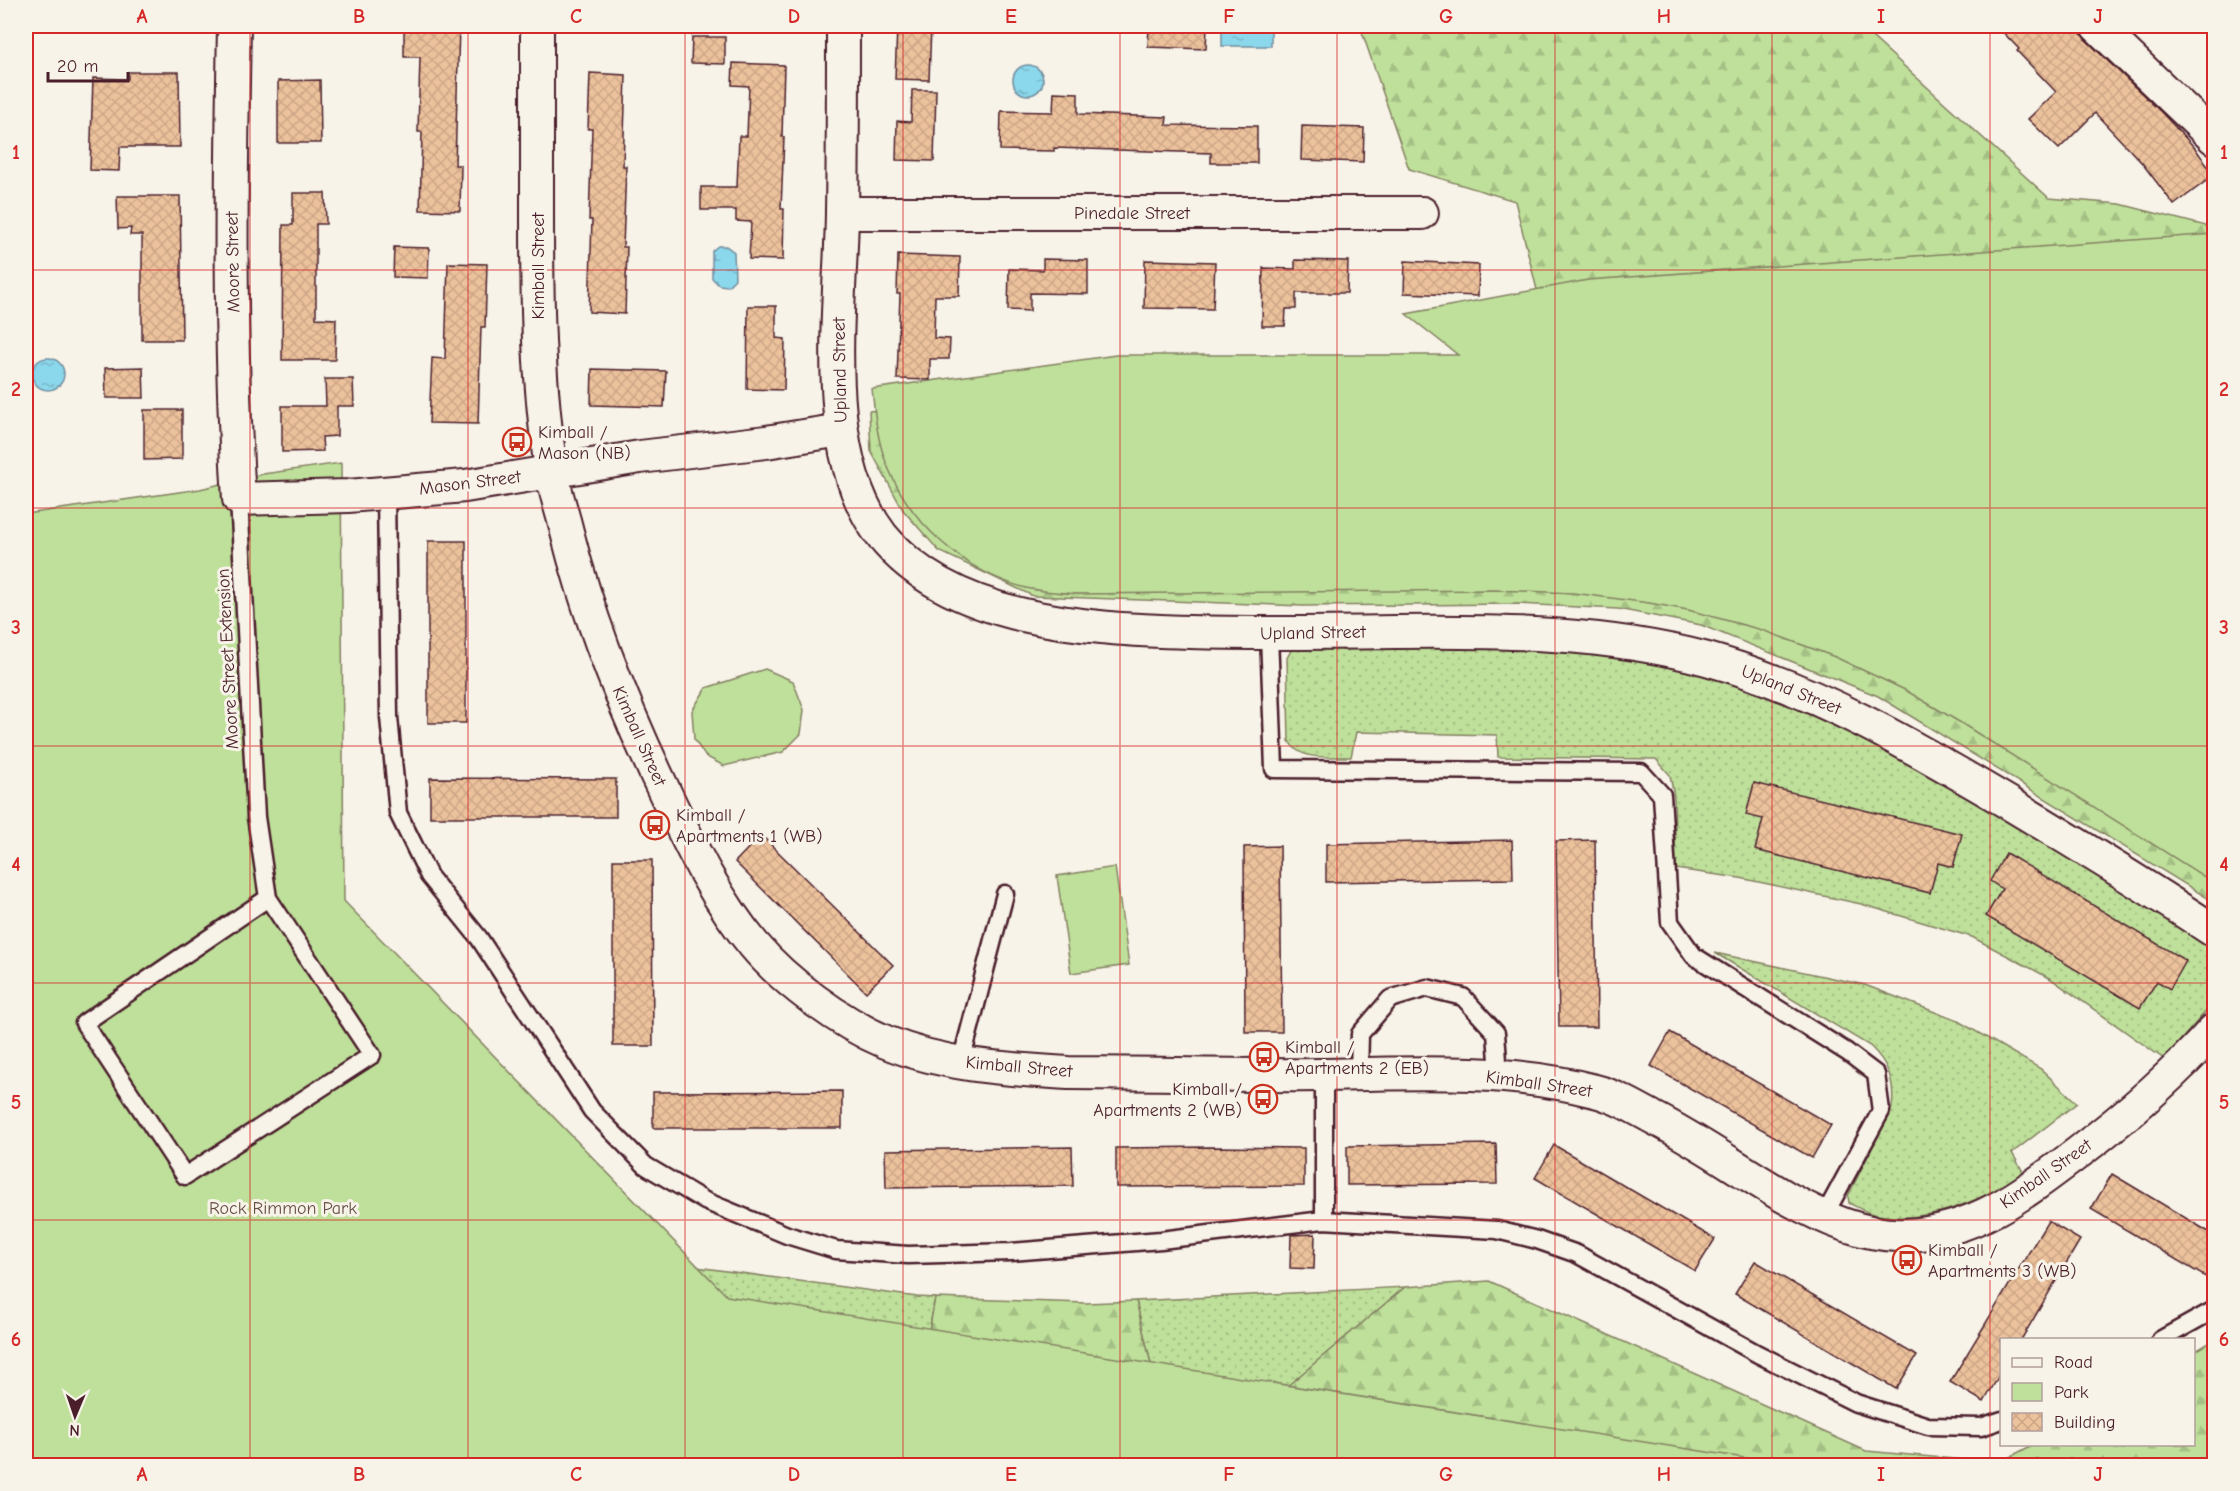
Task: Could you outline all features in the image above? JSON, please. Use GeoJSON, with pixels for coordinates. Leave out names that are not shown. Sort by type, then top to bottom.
{"type":"FeatureCollection","features":[{"type":"Feature","properties":{"kind":"street","name":"Moore Street"},"geometry":{"type":"LineString","coordinates":[[234,26],[232,210],[235,436],[239,498]]}},
{"type":"Feature","properties":{"kind":"street","name":"Kimball Street"},"geometry":{"type":"LineString","coordinates":[[537,26],[537,321],[542,398],[551,471],[578,575],[635,731],[689,844],[737,924],[757,949],[803,992],[829,1010],[884,1041],[913,1052],[1005,1069],[1068,1073],[1499,1075],[1596,1091],[1625,1102],[1680,1131],[1787,1197],[1824,1216],[1873,1232],[1904,1235],[1935,1231],[1965,1223],[1995,1211],[2021,1196],[2136,1106],[2194,1053],[2214,1030]]}},
{"type":"Feature","properties":{"kind":"street","name":"Upland Street"},"geometry":{"type":"LineString","coordinates":[[843,26],[842,213],[837,375],[842,430],[851,473],[864,504],[880,532],[903,558],[930,578],[990,605],[1051,621],[1114,629],[1269,635],[1523,632],[1584,637],[1706,659],[1765,677],[1824,701],[1908,743],[2146,886],[2214,931]]}},
{"type":"Feature","properties":{"kind":"street"},"geometry":{"type":"LineString","coordinates":[[2097,26],[2214,138]]}},
{"type":"Feature","properties":{"kind":"street","name":"Pinedale Street"},"geometry":{"type":"LineString","coordinates":[[842,213],[1422,213]]}},
{"type":"Feature","properties":{"kind":"street","name":"Mason Street"},"geometry":{"type":"LineString","coordinates":[[239,498],[348,496],[465,486],[640,457],[766,442],[842,430]]}},
{"type":"Feature","properties":{"kind":"lane"},"geometry":{"type":"LineString","coordinates":[[386,493],[389,717],[398,813],[429,876],[479,938],[592,1111],[646,1166],[705,1201],[787,1235],[836,1250],[908,1255],[1011,1252],[1161,1240],[1324,1220],[1497,1230],[1537,1240],[1577,1254],[1758,1354],[1856,1403],[1928,1426],[1982,1427],[2000,1420]]}},
{"type":"Feature","properties":{"kind":"lane","name":"Moore Street Extension"},"geometry":{"type":"LineString","coordinates":[[239,498],[256,817],[268,898]]}},
{"type":"Feature","properties":{"kind":"lane"},"geometry":{"type":"LineString","coordinates":[[1269,635],[1274,769],[1641,772],[1662,795],[1670,922],[1694,956],[1847,1052],[1876,1074],[1881,1111],[1824,1216]]}},
{"type":"Feature","properties":{"kind":"lane"},"geometry":{"type":"LineString","coordinates":[[962,1062],[1005,894]]}},
{"type":"Feature","properties":{"kind":"lane"},"geometry":{"type":"LineString","coordinates":[[268,898],[372,1055],[185,1176],[84,1023],[268,898]]}},
{"type":"Feature","properties":{"kind":"lane"},"geometry":{"type":"LineString","coordinates":[[1359,1074],[1360,1034],[1390,999],[1426,988],[1463,997],[1496,1033],[1499,1075]]}},
{"type":"Feature","properties":{"kind":"lane"},"geometry":{"type":"LineString","coordinates":[[1324,1075],[1324,1220]]}},
{"type":"Feature","properties":{"kind":"lane"},"geometry":{"type":"LineString","coordinates":[[2164,1338],[2214,1310]]}},
{"type":"Feature","properties":{"kind":"green space"},"geometry":{"type":"Polygon","coordinates":[[[1360,26],[1860,26],[2049,198],[2120,204],[2214,228],[2214,902],[1878,696],[1701,625],[1618,609],[1516,604],[1303,606],[1033,596],[939,551],[903,510],[871,451],[869,411],[944,406],[1482,354],[1541,306],[1515,201],[1409,169],[1360,26]]]}},
{"type":"Feature","properties":{"kind":"green space"},"geometry":{"type":"Polygon","coordinates":[[[2214,234],[2214,883],[1905,690],[1835,657],[1762,630],[1688,610],[1573,593],[1495,590],[1080,594],[1026,588],[981,570],[942,542],[925,525],[897,486],[887,465],[875,418],[872,389],[1116,355],[1458,355],[1406,314],[1588,280],[2214,234]]]}},
{"type":"Feature","properties":{"kind":"green space","name":"Rock Rimmon Park"},"geometry":{"type":"Polygon","coordinates":[[[341,463],[344,901],[727,1296],[1788,1465],[26,1465],[26,514],[200,489],[263,474],[341,463]]]}},
{"type":"Feature","properties":{"kind":"green space"},"geometry":{"type":"Polygon","coordinates":[[[1513,643],[1679,662],[1877,736],[2214,939],[2214,1002],[2164,1059],[2051,979],[1972,937],[1861,904],[1740,878],[1676,869],[1674,796],[1670,775],[1656,759],[1498,757],[1497,735],[1356,732],[1351,757],[1308,755],[1294,748],[1289,741],[1287,658],[1293,647],[1513,643]]]}},
{"type":"Feature","properties":{"kind":"green space"},"geometry":{"type":"Polygon","coordinates":[[[765,669],[793,681],[804,710],[801,734],[783,752],[724,766],[705,756],[694,739],[692,711],[706,688],[765,669]]]}},
{"type":"Feature","properties":{"kind":"green space"},"geometry":{"type":"Polygon","coordinates":[[[1115,867],[1129,965],[1071,973],[1057,876],[1115,867]]]}},
{"type":"Feature","properties":{"kind":"green space"},"geometry":{"type":"Polygon","coordinates":[[[1715,953],[1865,985],[1958,1021],[2041,1069],[2077,1103],[2012,1153],[2025,1175],[1989,1194],[1950,1209],[1910,1217],[1890,1217],[1867,1212],[1849,1203],[1848,1196],[1892,1108],[1891,1082],[1882,1060],[1870,1046],[1715,953]]]}},
{"type":"Feature","properties":{"kind":"green space"},"geometry":{"type":"Polygon","coordinates":[[[682,1265],[935,1298],[917,1399],[866,1465],[682,1265]]]}},
{"type":"Feature","properties":{"kind":"green space"},"geometry":{"type":"Polygon","coordinates":[[[1489,1281],[1866,1451],[1999,1463],[2030,1446],[2195,1446],[2195,1351],[2214,1340],[2214,1465],[866,1466],[917,1399],[935,1298],[1086,1303],[1136,1301],[1165,1423],[1240,1426],[1405,1287],[1489,1281]]]}},
{"type":"Feature","properties":{"kind":"green space"},"geometry":{"type":"Polygon","coordinates":[[[1405,1287],[1240,1426],[1165,1423],[1136,1301],[1405,1287]]]}},
{"type":"Feature","properties":{"kind":"water"},"geometry":{"type":"Polygon","coordinates":[[[1222,26],[1271,26],[1271,46],[1222,46],[1222,26]]]}},
{"type":"Feature","properties":{"kind":"water"},"geometry":{"type":"Polygon","coordinates":[[[1028,65],[1039,69],[1043,80],[1039,91],[1028,95],[1017,91],[1013,80],[1017,69],[1028,65]]]}},
{"type":"Feature","properties":{"kind":"water"},"geometry":{"type":"Polygon","coordinates":[[[718,246],[726,246],[734,252],[735,279],[728,286],[719,285],[712,278],[712,251],[718,246]]]}},
{"type":"Feature","properties":{"kind":"water"},"geometry":{"type":"Polygon","coordinates":[[[48,358],[59,363],[64,374],[59,385],[48,390],[37,385],[32,374],[37,363],[48,358]]]}},
{"type":"Feature","properties":{"kind":"building"},"geometry":{"type":"Polygon","coordinates":[[[404,26],[459,26],[455,165],[461,165],[460,211],[420,210],[422,132],[418,132],[420,57],[404,57],[404,26]]]}},
{"type":"Feature","properties":{"kind":"building"},"geometry":{"type":"Polygon","coordinates":[[[897,26],[931,26],[929,80],[895,79],[897,26]]]}},
{"type":"Feature","properties":{"kind":"building"},"geometry":{"type":"Polygon","coordinates":[[[1149,26],[1207,26],[1206,49],[1148,47],[1149,26]]]}},
{"type":"Feature","properties":{"kind":"building"},"geometry":{"type":"Polygon","coordinates":[[[1997,26],[2076,26],[2085,39],[2195,148],[2214,175],[2174,205],[2142,163],[2095,113],[2059,149],[2028,119],[2056,92],[1997,26]]]}},
{"type":"Feature","properties":{"kind":"building"},"geometry":{"type":"Polygon","coordinates":[[[692,37],[725,37],[725,64],[691,63],[692,37]]]}},
{"type":"Feature","properties":{"kind":"building"},"geometry":{"type":"Polygon","coordinates":[[[733,63],[784,65],[781,209],[784,209],[783,260],[749,259],[751,222],[736,221],[736,210],[701,210],[701,187],[737,187],[739,136],[747,136],[749,86],[732,85],[733,63]]]}},
{"type":"Feature","properties":{"kind":"building"},"geometry":{"type":"Polygon","coordinates":[[[128,72],[179,72],[180,147],[120,147],[119,171],[90,170],[93,78],[128,79],[128,72]]]}},
{"type":"Feature","properties":{"kind":"building"},"geometry":{"type":"Polygon","coordinates":[[[590,73],[626,75],[623,166],[626,166],[623,247],[627,247],[625,314],[589,312],[592,220],[589,220],[592,129],[588,129],[590,73]]]}},
{"type":"Feature","properties":{"kind":"building"},"geometry":{"type":"Polygon","coordinates":[[[320,80],[321,143],[278,143],[278,81],[320,80]]]}},
{"type":"Feature","properties":{"kind":"building"},"geometry":{"type":"Polygon","coordinates":[[[912,90],[936,90],[934,161],[896,160],[897,121],[911,122],[912,90]]]}},
{"type":"Feature","properties":{"kind":"building"},"geometry":{"type":"Polygon","coordinates":[[[1054,92],[1078,93],[1078,114],[1167,117],[1166,125],[1257,126],[1257,163],[1211,163],[1211,153],[1054,148],[1054,151],[1000,150],[1001,111],[1053,112],[1054,92]]]}},
{"type":"Feature","properties":{"kind":"building"},"geometry":{"type":"Polygon","coordinates":[[[1302,126],[1364,128],[1363,162],[1301,160],[1302,126]]]}},
{"type":"Feature","properties":{"kind":"building"},"geometry":{"type":"Polygon","coordinates":[[[293,193],[325,193],[326,224],[316,224],[316,318],[336,319],[335,360],[282,360],[283,225],[293,225],[293,193]]]}},
{"type":"Feature","properties":{"kind":"building"},"geometry":{"type":"Polygon","coordinates":[[[117,196],[180,196],[182,340],[142,340],[142,235],[130,235],[131,228],[118,229],[117,196]]]}},
{"type":"Feature","properties":{"kind":"building"},"geometry":{"type":"Polygon","coordinates":[[[394,247],[429,248],[428,278],[393,277],[394,247]]]}},
{"type":"Feature","properties":{"kind":"building"},"geometry":{"type":"Polygon","coordinates":[[[898,255],[960,257],[959,296],[935,296],[934,338],[950,339],[949,359],[930,359],[930,380],[897,379],[900,294],[897,294],[898,255]]]}},
{"type":"Feature","properties":{"kind":"building"},"geometry":{"type":"Polygon","coordinates":[[[1043,259],[1088,260],[1088,294],[1030,293],[1030,311],[1008,310],[1009,269],[1043,270],[1043,259]]]}},
{"type":"Feature","properties":{"kind":"building"},"geometry":{"type":"Polygon","coordinates":[[[1145,260],[1215,262],[1213,309],[1144,308],[1145,260]]]}},
{"type":"Feature","properties":{"kind":"building"},"geometry":{"type":"Polygon","coordinates":[[[1295,260],[1348,261],[1347,293],[1296,293],[1296,309],[1286,309],[1285,326],[1262,326],[1263,268],[1295,269],[1295,260]]]}},
{"type":"Feature","properties":{"kind":"building"},"geometry":{"type":"Polygon","coordinates":[[[1405,261],[1479,265],[1478,296],[1404,293],[1405,261]]]}},
{"type":"Feature","properties":{"kind":"building"},"geometry":{"type":"Polygon","coordinates":[[[448,263],[487,264],[485,327],[481,327],[478,424],[429,423],[432,358],[445,359],[448,263]]]}},
{"type":"Feature","properties":{"kind":"building"},"geometry":{"type":"Polygon","coordinates":[[[748,306],[776,306],[776,338],[785,339],[784,390],[747,389],[748,306]]]}},
{"type":"Feature","properties":{"kind":"building"},"geometry":{"type":"Polygon","coordinates":[[[143,367],[144,398],[106,398],[105,368],[143,367]]]}},
{"type":"Feature","properties":{"kind":"building"},"geometry":{"type":"Polygon","coordinates":[[[592,369],[666,371],[664,407],[591,405],[592,369]]]}},
{"type":"Feature","properties":{"kind":"building"},"geometry":{"type":"Polygon","coordinates":[[[325,379],[353,379],[354,406],[337,406],[337,436],[322,437],[323,451],[282,452],[282,406],[326,406],[325,379]]]}},
{"type":"Feature","properties":{"kind":"building"},"geometry":{"type":"Polygon","coordinates":[[[144,410],[182,410],[182,459],[144,460],[144,410]]]}},
{"type":"Feature","properties":{"kind":"building"},"geometry":{"type":"Polygon","coordinates":[[[428,541],[466,541],[466,723],[428,723],[428,541]]]}},
{"type":"Feature","properties":{"kind":"building"},"geometry":{"type":"Polygon","coordinates":[[[430,778],[616,779],[616,817],[430,817],[430,778]]]}},
{"type":"Feature","properties":{"kind":"building"},"geometry":{"type":"Polygon","coordinates":[[[1754,783],[1962,834],[1953,867],[1938,863],[1930,893],[1755,850],[1763,819],[1746,815],[1754,783]]]}},
{"type":"Feature","properties":{"kind":"building"},"geometry":{"type":"Polygon","coordinates":[[[761,835],[893,965],[866,992],[735,862],[761,835]]]}},
{"type":"Feature","properties":{"kind":"building"},"geometry":{"type":"Polygon","coordinates":[[[1512,840],[1513,879],[1326,882],[1326,844],[1512,840]]]}},
{"type":"Feature","properties":{"kind":"building"},"geometry":{"type":"Polygon","coordinates":[[[1595,840],[1597,1027],[1559,1027],[1556,841],[1595,840]]]}},
{"type":"Feature","properties":{"kind":"building"},"geometry":{"type":"Polygon","coordinates":[[[1280,846],[1282,1032],[1245,1032],[1244,847],[1280,846]]]}},
{"type":"Feature","properties":{"kind":"building"},"geometry":{"type":"Polygon","coordinates":[[[2006,853],[2186,961],[2170,989],[2157,981],[2140,1008],[1986,916],[2002,889],[1990,881],[2006,853]]]}},
{"type":"Feature","properties":{"kind":"building"},"geometry":{"type":"Polygon","coordinates":[[[613,860],[652,860],[653,1046],[613,1046],[613,860]]]}},
{"type":"Feature","properties":{"kind":"building"},"geometry":{"type":"Polygon","coordinates":[[[1670,1032],[1831,1125],[1812,1158],[1651,1066],[1670,1032]]]}},
{"type":"Feature","properties":{"kind":"building"},"geometry":{"type":"Polygon","coordinates":[[[842,1091],[842,1128],[653,1128],[653,1092],[842,1091]]]}},
{"type":"Feature","properties":{"kind":"building"},"geometry":{"type":"Polygon","coordinates":[[[1496,1144],[1497,1184],[1347,1185],[1347,1146],[1496,1144]]]}},
{"type":"Feature","properties":{"kind":"building"},"geometry":{"type":"Polygon","coordinates":[[[1554,1145],[1715,1239],[1695,1271],[1535,1178],[1554,1145]]]}},
{"type":"Feature","properties":{"kind":"building"},"geometry":{"type":"Polygon","coordinates":[[[1072,1147],[1073,1186],[886,1188],[885,1150],[1072,1147]]]}},
{"type":"Feature","properties":{"kind":"building"},"geometry":{"type":"Polygon","coordinates":[[[1116,1148],[1304,1148],[1304,1186],[1116,1187],[1116,1148]]]}},
{"type":"Feature","properties":{"kind":"building"},"geometry":{"type":"Polygon","coordinates":[[[2112,1174],[2214,1235],[2214,1282],[2091,1209],[2112,1174]]]}},
{"type":"Feature","properties":{"kind":"building"},"geometry":{"type":"Polygon","coordinates":[[[2048,1221],[2080,1240],[2022,1338],[2000,1338],[2000,1374],[1984,1402],[1950,1382],[2048,1221]]]}},
{"type":"Feature","properties":{"kind":"building"},"geometry":{"type":"Polygon","coordinates":[[[1315,1234],[1314,1269],[1290,1268],[1291,1235],[1315,1234]]]}},
{"type":"Feature","properties":{"kind":"building"},"geometry":{"type":"Polygon","coordinates":[[[1755,1261],[1917,1356],[1896,1389],[1735,1294],[1755,1261]]]}},
{"type":"Feature","properties":{"kind":"place","name":"Kimball / Mason (NB)"},"geometry":{"type":"Point","coordinates":[517,442]}},
{"type":"Feature","properties":{"kind":"place","name":"Kimball / Apartments 1 (WB)"},"geometry":{"type":"Point","coordinates":[655,825]}},
{"type":"Feature","properties":{"kind":"place","name":"Kimball / Apartments 2 (EB)"},"geometry":{"type":"Point","coordinates":[1264,1057]}},
{"type":"Feature","properties":{"kind":"place","name":"Kimball / Apartments 2 (WB)"},"geometry":{"type":"Point","coordinates":[1263,1099]}},
{"type":"Feature","properties":{"kind":"place","name":"Kimball / Apartments 3 (WB)"},"geometry":{"type":"Point","coordinates":[1907,1260]}}]}
